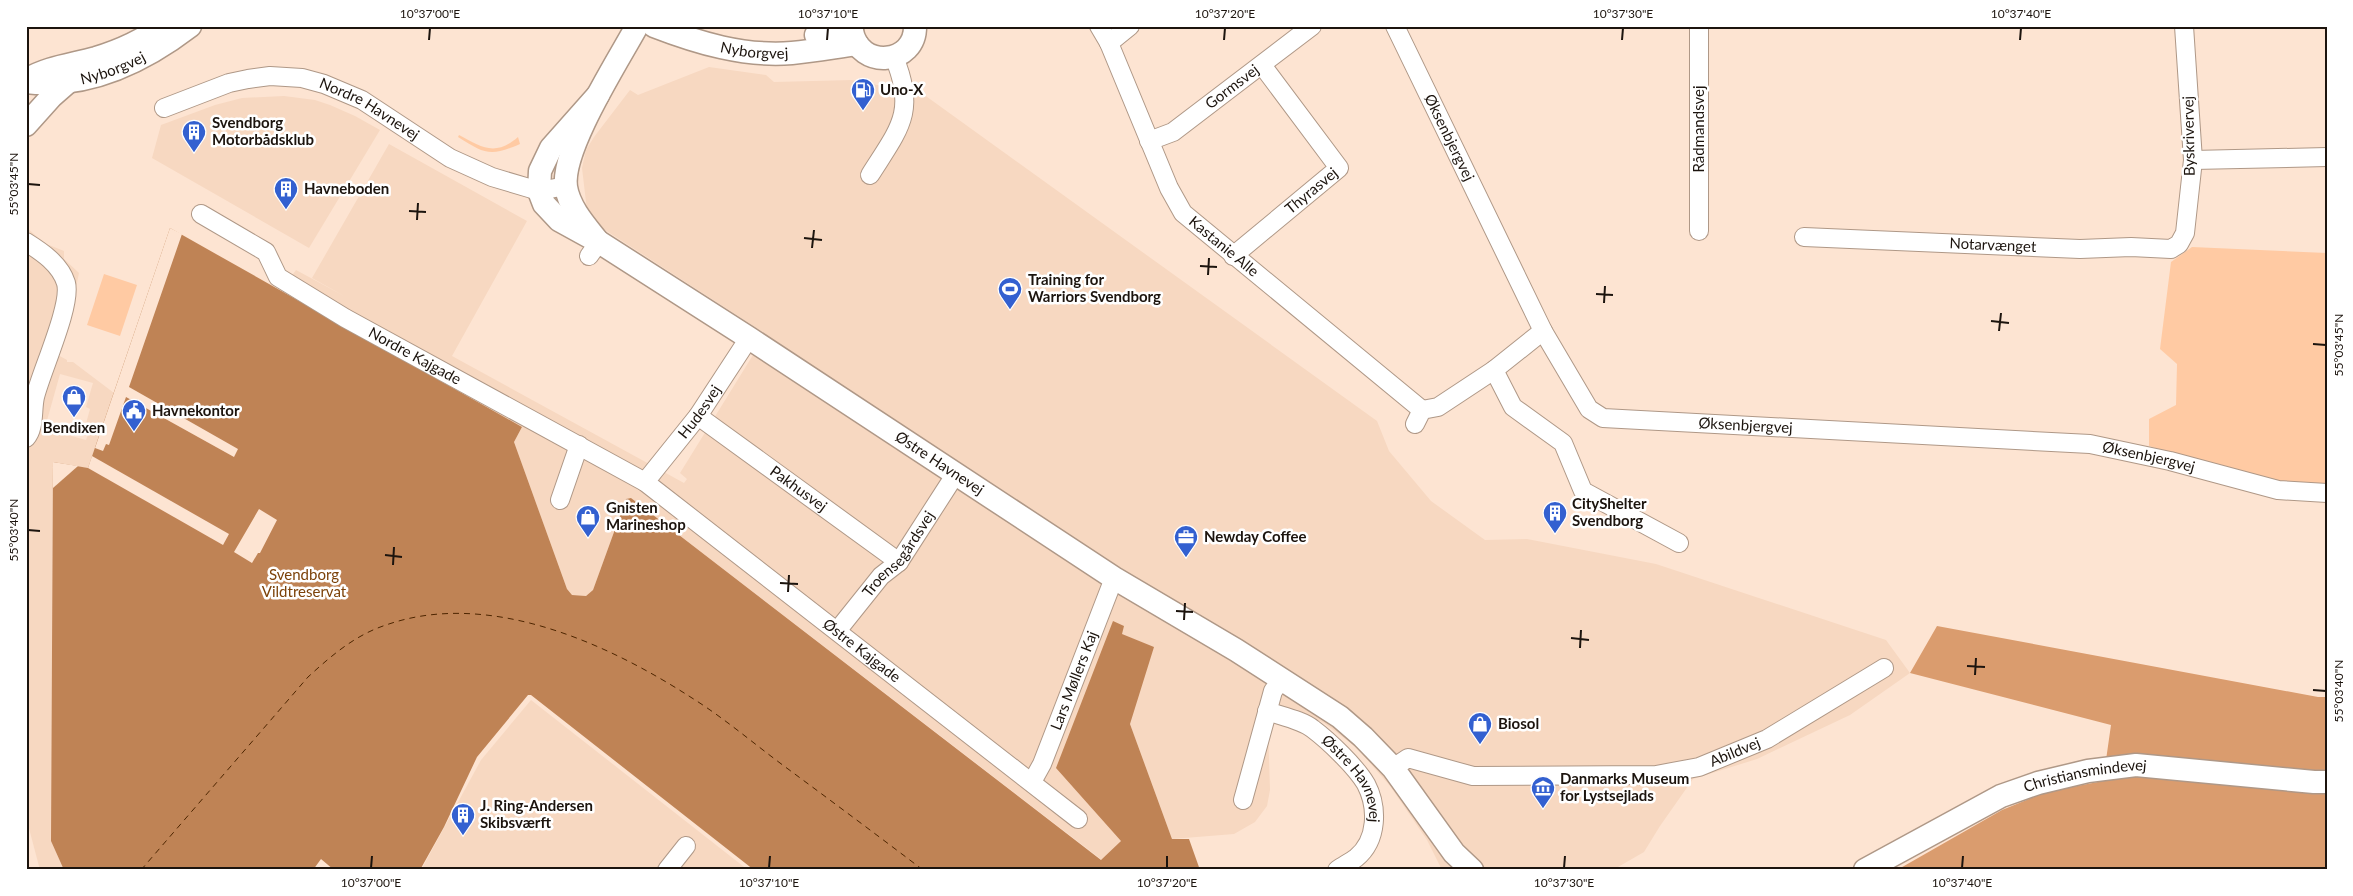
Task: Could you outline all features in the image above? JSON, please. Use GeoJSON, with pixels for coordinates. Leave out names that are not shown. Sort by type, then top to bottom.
{"type":"FeatureCollection","features":[{"type":"Feature","properties":{"kind":"street","name":"Nyborgvej"},"geometry":{"type":"LineString","coordinates":[[26,60],[87,48],[122,36],[139,26]]}},
{"type":"Feature","properties":{"kind":"street","name":"Nyborgvej"},"geometry":{"type":"LineString","coordinates":[[26,81],[52,68],[95,58],[125,47],[162,26]]}},
{"type":"Feature","properties":{"kind":"street","name":"Nyborgvej"},"geometry":{"type":"LineString","coordinates":[[26,81],[49,84],[99,75],[134,62],[160,48],[190,26]]}},
{"type":"Feature","properties":{"kind":"street"},"geometry":{"type":"LineString","coordinates":[[566,186],[572,153],[598,95],[637,26]]}},
{"type":"Feature","properties":{"kind":"street","name":"Nyborgvej"},"geometry":{"type":"LineString","coordinates":[[654,26],[716,46],[753,52],[792,53],[853,33]]}},
{"type":"Feature","properties":{"kind":"street","name":"Nyborgvej"},"geometry":{"type":"LineString","coordinates":[[693,26],[720,34],[770,38],[853,33]]}},
{"type":"Feature","properties":{"kind":"street"},"geometry":{"type":"LineString","coordinates":[[853,33],[869,55],[886,58],[894,57],[909,46],[913,39],[915,26]]}},
{"type":"Feature","properties":{"kind":"street","name":"Kastanie Alle"},"geometry":{"type":"LineString","coordinates":[[1099,26],[1109,43],[1169,188],[1183,213],[1418,417],[1438,407],[1494,370]]}},
{"type":"Feature","properties":{"kind":"street"},"geometry":{"type":"LineString","coordinates":[[1109,43],[1130,26]]}},
{"type":"Feature","properties":{"kind":"street","name":"Gormsvej"},"geometry":{"type":"LineString","coordinates":[[1149,141],[1173,132],[1312,26]]}},
{"type":"Feature","properties":{"kind":"street","name":"Øksenbjergvej"},"geometry":{"type":"LineString","coordinates":[[1395,26],[1543,331],[1589,409],[1603,418],[2090,444],[2170,461],[2278,490],[2327,493]]}},
{"type":"Feature","properties":{"kind":"street","name":"Rådmandsvej"},"geometry":{"type":"LineString","coordinates":[[1699,26],[1699,231]]}},
{"type":"Feature","properties":{"kind":"street","name":"Byskrivervej"},"geometry":{"type":"LineString","coordinates":[[2179,244],[2185,233],[2193,160],[2184,26]]}},
{"type":"Feature","properties":{"kind":"street"},"geometry":{"type":"LineString","coordinates":[[870,175],[894,136],[905,107],[904,83],[894,57]]}},
{"type":"Feature","properties":{"kind":"street","name":"Thyrasvej"},"geometry":{"type":"LineString","coordinates":[[1233,256],[1339,168],[1262,65]]}},
{"type":"Feature","properties":{"kind":"street","name":"Nordre Havnevej"},"geometry":{"type":"LineString","coordinates":[[164,108],[228,83],[270,76],[302,78],[324,84],[362,100],[450,158],[492,177],[539,191],[566,186]]}},
{"type":"Feature","properties":{"kind":"street"},"geometry":{"type":"LineString","coordinates":[[26,125],[52,96],[68,82]]}},
{"type":"Feature","properties":{"kind":"street"},"geometry":{"type":"LineString","coordinates":[[539,191],[540,171],[546,156],[598,95]]}},
{"type":"Feature","properties":{"kind":"street"},"geometry":{"type":"LineString","coordinates":[[2193,160],[2327,157]]}},
{"type":"Feature","properties":{"kind":"street","name":"Østre Havnevej"},"geometry":{"type":"LineString","coordinates":[[566,186],[572,205],[594,249]]}},
{"type":"Feature","properties":{"kind":"street","name":"Østre Havnevej"},"geometry":{"type":"LineString","coordinates":[[539,191],[544,204],[559,220],[594,249],[749,338],[1114,578],[1282,679],[1340,717],[1363,736],[1393,768]]}},
{"type":"Feature","properties":{"kind":"street","name":"Nordre Kajgade"},"geometry":{"type":"LineString","coordinates":[[201,214],[266,252],[278,277],[345,318],[645,482]]}},
{"type":"Feature","properties":{"kind":"street","name":"Notarvænget"},"geometry":{"type":"LineString","coordinates":[[1804,237],[2080,249],[2131,247],[2171,249],[2179,244]]}},
{"type":"Feature","properties":{"kind":"street"},"geometry":{"type":"LineString","coordinates":[[26,242],[51,261],[61,272],[66,284],[66,300],[38,388],[30,433],[26,438]]}},
{"type":"Feature","properties":{"kind":"street"},"geometry":{"type":"LineString","coordinates":[[1543,331],[1494,370],[1513,407],[1563,443],[1583,491],[1679,543]]}},
{"type":"Feature","properties":{"kind":"street","name":"Hudesvej"},"geometry":{"type":"LineString","coordinates":[[645,482],[698,416],[749,338]]}},
{"type":"Feature","properties":{"kind":"street","name":"Pakhusvej"},"geometry":{"type":"LineString","coordinates":[[698,416],[899,562]]}},
{"type":"Feature","properties":{"kind":"street"},"geometry":{"type":"LineString","coordinates":[[560,500],[579,445]]}},
{"type":"Feature","properties":{"kind":"street","name":"Troensegårdsvej"},"geometry":{"type":"LineString","coordinates":[[837,631],[881,576],[899,562],[955,475]]}},
{"type":"Feature","properties":{"kind":"street","name":"Østre Kajgade"},"geometry":{"type":"LineString","coordinates":[[645,482],[1078,819]]}},
{"type":"Feature","properties":{"kind":"street","name":"Lars Møllers Kaj"},"geometry":{"type":"LineString","coordinates":[[1032,782],[1042,764],[1114,578]]}},
{"type":"Feature","properties":{"kind":"street","name":"Abildvej"},"geometry":{"type":"LineString","coordinates":[[1393,768],[1408,758],[1473,776],[1656,775],[1699,768],[1768,739],[1884,668]]}},
{"type":"Feature","properties":{"kind":"street"},"geometry":{"type":"LineString","coordinates":[[1243,800],[1273,691],[1282,679]]}},
{"type":"Feature","properties":{"kind":"street","name":"Østre Havnevej"},"geometry":{"type":"LineString","coordinates":[[1267,711],[1312,728],[1344,759],[1365,783],[1374,804],[1374,828],[1368,844],[1357,857],[1337,870]]}},
{"type":"Feature","properties":{"kind":"street","name":"Christiansmindevej"},"geometry":{"type":"LineString","coordinates":[[1865,870],[2001,796],[2088,771],[2136,765],[2327,782]]}},
{"type":"Feature","properties":{"kind":"street"},"geometry":{"type":"LineString","coordinates":[[1393,768],[1454,853],[1472,870]]}},
{"type":"Feature","properties":{"kind":"street"},"geometry":{"type":"LineString","coordinates":[[667,870],[686,846]]}},
{"type":"Feature","properties":{"kind":"shaded area"},"geometry":{"type":"Polygon","coordinates":[[[709,67],[766,75],[774,82],[852,80],[923,94],[1377,421],[1389,451],[1431,501],[1485,540],[1527,539],[1656,564],[1886,640],[1910,673],[1850,715],[1757,759],[1693,779],[1644,852],[1618,867],[1582,870],[1442,870],[1427,840],[1390,786],[1356,747],[1324,723],[1296,709],[1268,727],[1270,790],[1267,806],[1255,822],[1234,834],[1172,839],[1130,724],[1121,634],[1113,621],[1121,841],[1102,860],[631,498],[626,499],[593,590],[586,596],[572,595],[567,589],[514,442],[522,427],[281,291],[296,270],[346,297],[312,278],[389,144],[527,221],[452,356],[684,483],[687,479],[680,473],[766,334],[588,219],[582,168],[586,150],[594,137],[630,90],[638,95],[709,67]]]}},
{"type":"Feature","properties":{"kind":"shaded area"},"geometry":{"type":"Polygon","coordinates":[[[284,96],[315,100],[330,105],[380,130],[309,248],[152,158],[161,125],[215,105],[242,98],[284,96]]]}},
{"type":"Feature","properties":{"kind":"shaded area"},"geometry":{"type":"Polygon","coordinates":[[[459,135],[488,148],[502,147],[518,137],[520,144],[501,151],[488,152],[467,143],[458,137],[459,135]]]}},
{"type":"Feature","properties":{"kind":"shaded area"},"geometry":{"type":"Polygon","coordinates":[[[26,227],[44,243],[64,251],[64,259],[79,273],[58,355],[67,360],[67,362],[73,362],[114,393],[88,468],[53,463],[51,841],[64,870],[40,870],[26,817],[26,227]],[[60,374],[46,424],[58,429],[57,432],[86,440],[90,429],[85,427],[90,409],[86,407],[93,383],[60,374]]]}},
{"type":"Feature","properties":{"kind":"shaded area","name":"Svendborg Vildtreservat"},"geometry":{"type":"Polygon","coordinates":[[[170,228],[522,427],[514,442],[567,589],[572,595],[586,596],[593,590],[626,499],[631,498],[1101,860],[1121,841],[1056,768],[1113,621],[1124,626],[1122,634],[1154,647],[1130,724],[1172,839],[1189,839],[1200,870],[754,870],[531,695],[528,695],[477,757],[444,827],[420,870],[334,870],[321,859],[313,870],[64,870],[51,841],[53,462],[88,468],[170,228]]]}},
{"type":"Feature","properties":{"kind":"shaded area"},"geometry":{"type":"Polygon","coordinates":[[[2192,247],[2327,253],[2327,485],[2282,482],[2259,477],[2149,446],[2149,419],[2176,405],[2177,364],[2160,349],[2171,262],[2192,247]]]}},
{"type":"Feature","properties":{"kind":"shaded area"},"geometry":{"type":"Polygon","coordinates":[[[104,274],[137,285],[120,336],[87,325],[104,274]]]}},
{"type":"Feature","properties":{"kind":"shaded area"},"geometry":{"type":"Polygon","coordinates":[[[1937,626],[2318,697],[2327,697],[2327,870],[1897,870],[2002,810],[2046,792],[2103,781],[2111,725],[1910,673],[1937,626]]]}},
{"type":"Feature","properties":{"kind":"shaded area"},"geometry":{"type":"Polygon","coordinates":[[[531,700],[748,870],[421,870],[481,760],[531,700]]]}},
{"type":"Feature","properties":{"kind":"pier"},"geometry":{"type":"Polygon","coordinates":[[[170,228],[182,234],[129,387],[238,449],[234,457],[126,397],[109,445],[106,444],[103,451],[95,448],[170,228]]]}},
{"type":"Feature","properties":{"kind":"pier"},"geometry":{"type":"Polygon","coordinates":[[[92,456],[229,534],[223,545],[88,468],[92,456]]]}},
{"type":"Feature","properties":{"kind":"pier"},"geometry":{"type":"Polygon","coordinates":[[[53,462],[78,466],[53,488],[53,462]]]}},
{"type":"Feature","properties":{"kind":"pier"},"geometry":{"type":"Polygon","coordinates":[[[259,509],[277,520],[260,553],[258,553],[252,563],[234,552],[259,509]]]}},
{"type":"Feature","properties":{"kind":"ferry route"},"geometry":{"type":"LineString","coordinates":[[141,870],[308,677],[335,654],[364,634],[386,625],[425,616],[465,613],[505,618],[545,627],[585,641],[623,658],[659,678],[716,714],[923,870]]}},
{"type":"Feature","properties":{"kind":"place","name":"Uno-X"},"geometry":{"type":"Point","coordinates":[863,111]}},
{"type":"Feature","properties":{"kind":"place","name":"Svendborg Motorbådsklub"},"geometry":{"type":"Point","coordinates":[194,153]}},
{"type":"Feature","properties":{"kind":"place","name":"Havneboden"},"geometry":{"type":"Point","coordinates":[286,210]}},
{"type":"Feature","properties":{"kind":"place","name":"Training for Warriors Svendborg"},"geometry":{"type":"Point","coordinates":[1010,310]}},
{"type":"Feature","properties":{"kind":"place","name":"Bendixen"},"geometry":{"type":"Point","coordinates":[74,418]}},
{"type":"Feature","properties":{"kind":"place","name":"Havnekontor"},"geometry":{"type":"Point","coordinates":[134,432]}},
{"type":"Feature","properties":{"kind":"place","name":"CityShelter Svendborg"},"geometry":{"type":"Point","coordinates":[1555,534]}},
{"type":"Feature","properties":{"kind":"place","name":"Gnisten Marineshop"},"geometry":{"type":"Point","coordinates":[588,538]}},
{"type":"Feature","properties":{"kind":"place","name":"Newday Coffee"},"geometry":{"type":"Point","coordinates":[1186,558]}},
{"type":"Feature","properties":{"kind":"place","name":"Biosol"},"geometry":{"type":"Point","coordinates":[1480,745]}},
{"type":"Feature","properties":{"kind":"place","name":"Danmarks Museum for Lystsejlads"},"geometry":{"type":"Point","coordinates":[1543,809]}},
{"type":"Feature","properties":{"kind":"place","name":"J. Ring-Andersen Skibsværft"},"geometry":{"type":"Point","coordinates":[463,836]}}]}
